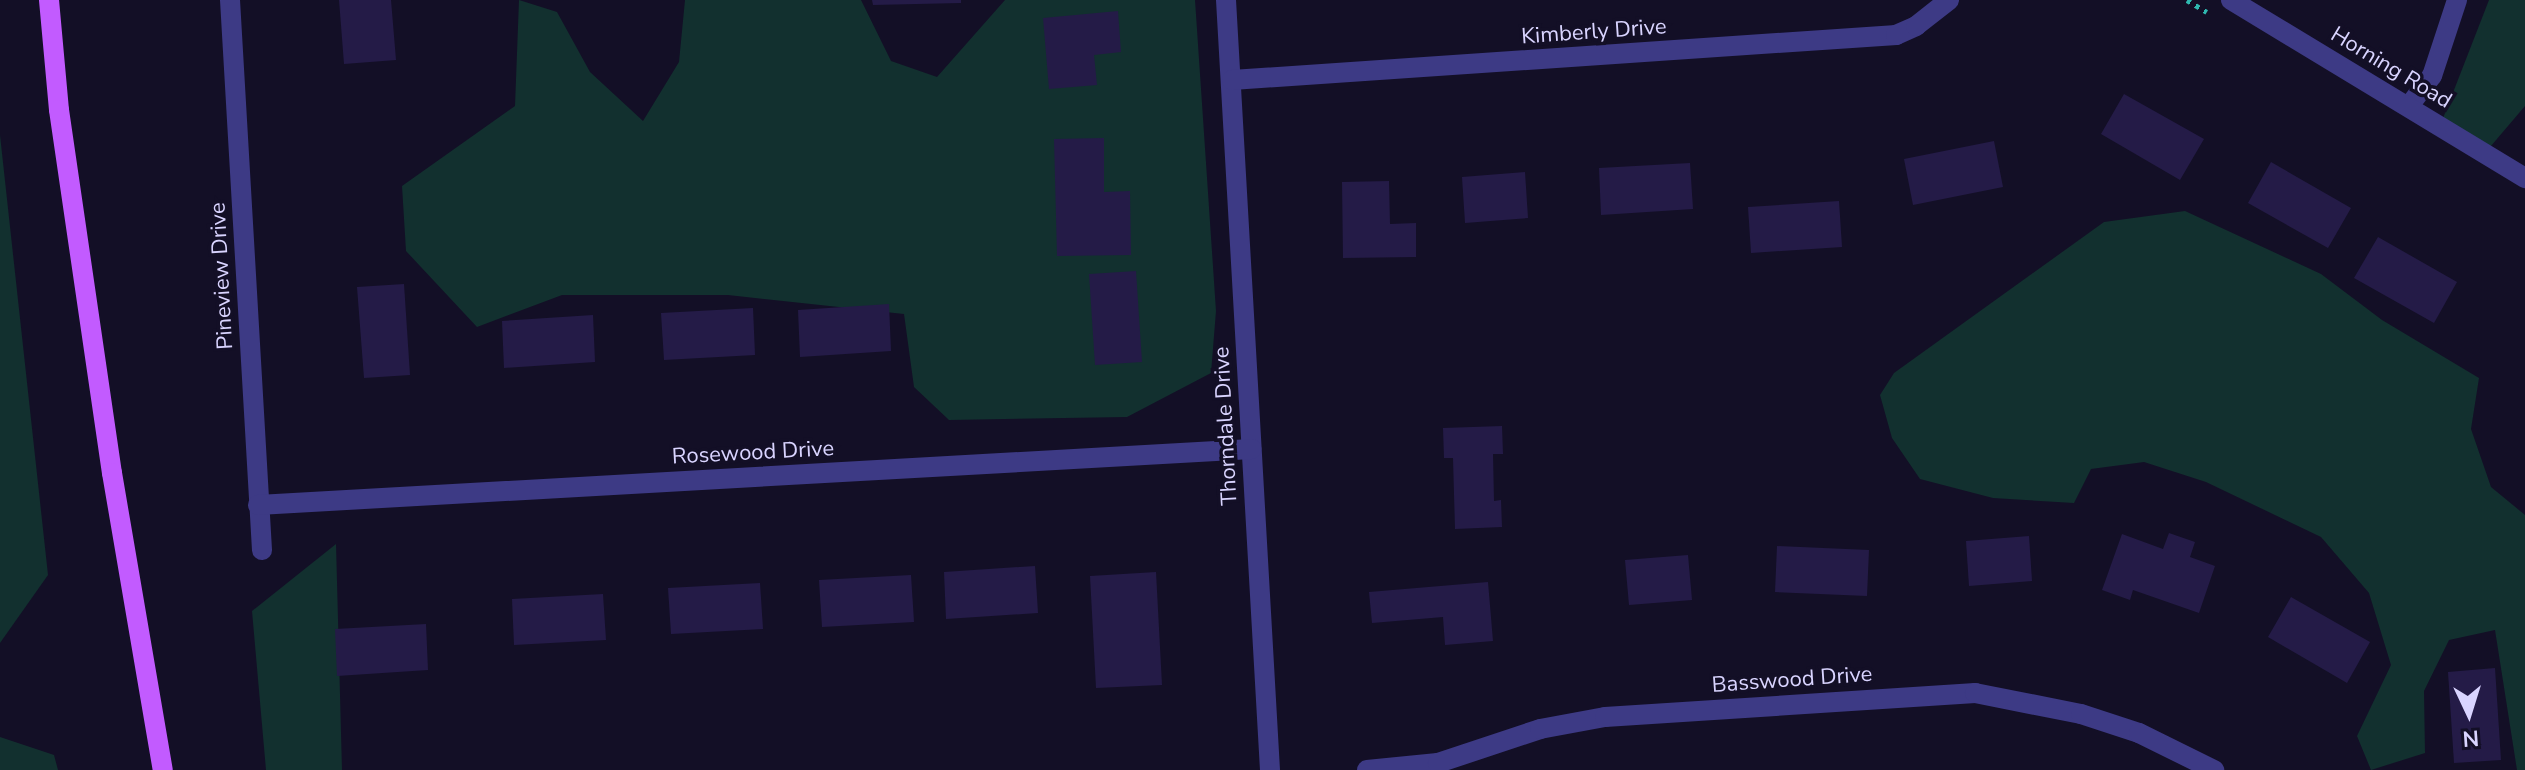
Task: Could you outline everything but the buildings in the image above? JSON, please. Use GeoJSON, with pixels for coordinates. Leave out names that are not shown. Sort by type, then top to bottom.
{"type":"FeatureCollection","features":[{"type":"Feature","properties":{"kind":"main road"},"geometry":{"type":"LineString","coordinates":[[49,0],[59,110],[110,457],[163,770]]}},
{"type":"Feature","properties":{"kind":"street","name":"Pineview Drive"},"geometry":{"type":"LineString","coordinates":[[230,0],[262,550]]}},
{"type":"Feature","properties":{"kind":"street","name":"Thorndale Drive"},"geometry":{"type":"LineString","coordinates":[[1226,0],[1270,770]]}},
{"type":"Feature","properties":{"kind":"street","name":"Kimberly Drive"},"geometry":{"type":"LineString","coordinates":[[1232,80],[1896,35],[1949,0]]}},
{"type":"Feature","properties":{"kind":"street","name":"Horning Road"},"geometry":{"type":"LineString","coordinates":[[2231,0],[2525,178]]}},
{"type":"Feature","properties":{"kind":"street"},"geometry":{"type":"LineString","coordinates":[[2409,106],[2432,76],[2457,0]]}},
{"type":"Feature","properties":{"kind":"street","name":"Rosewood Drive"},"geometry":{"type":"LineString","coordinates":[[258,505],[1251,449]]}},
{"type":"Feature","properties":{"kind":"street","name":"Basswood Drive"},"geometry":{"type":"LineString","coordinates":[[1367,770],[1438,763],[1540,729],[1605,717],[1975,693],[2081,714],[2139,733],[2214,770]]}},
{"type":"Feature","properties":{"kind":"green space"},"geometry":{"type":"Polygon","coordinates":[[[519,0],[557,12],[590,72],[643,121],[679,62],[685,0],[861,0],[891,61],[937,77],[1005,0],[1195,0],[1216,311],[1211,373],[1127,417],[949,420],[914,387],[904,314],[728,295],[562,295],[477,327],[406,251],[402,186],[515,106],[519,0]]]}},
{"type":"Feature","properties":{"kind":"green space"},"geometry":{"type":"Polygon","coordinates":[[[2489,0],[2525,0],[2525,106],[2485,153],[2440,126],[2489,0]]]}},
{"type":"Feature","properties":{"kind":"green space"},"geometry":{"type":"Polygon","coordinates":[[[0,135],[48,575],[0,643],[0,135]]]}},
{"type":"Feature","properties":{"kind":"green space"},"geometry":{"type":"Polygon","coordinates":[[[2185,211],[2321,274],[2382,320],[2479,378],[2471,429],[2491,487],[2525,515],[2525,770],[2517,770],[2495,630],[2449,640],[2424,691],[2425,753],[2371,770],[2357,736],[2391,665],[2369,593],[2321,537],[2206,482],[2144,462],[2091,469],[2074,503],[1993,498],[1920,479],[1892,438],[1880,395],[1894,373],[2104,222],[2185,211]]]}},
{"type":"Feature","properties":{"kind":"green space"},"geometry":{"type":"Polygon","coordinates":[[[336,544],[342,770],[266,770],[252,611],[336,544]]]}},
{"type":"Feature","properties":{"kind":"green space"},"geometry":{"type":"Polygon","coordinates":[[[0,737],[54,755],[58,770],[0,770],[0,737]]]}}]}
